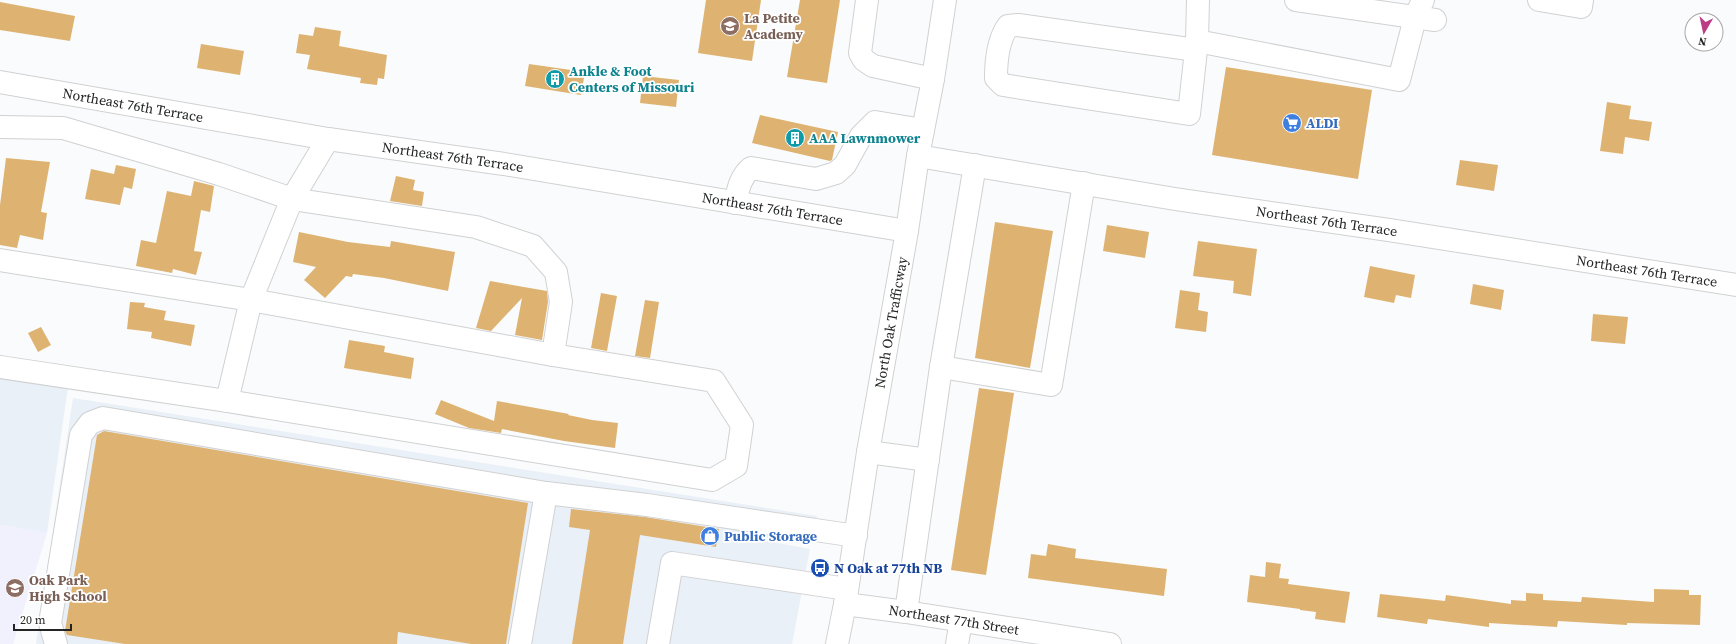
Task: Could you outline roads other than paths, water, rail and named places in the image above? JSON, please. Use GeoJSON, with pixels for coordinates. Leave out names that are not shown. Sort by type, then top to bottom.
{"type":"FeatureCollection","features":[{"type":"Feature","properties":{"kind":"street"},"geometry":{"type":"LineString","coordinates":[[866,0],[860,53],[864,60],[873,66],[933,79]]}},
{"type":"Feature","properties":{"kind":"street","name":"North Oak Trafficway"},"geometry":{"type":"LineString","coordinates":[[837,644],[856,536],[868,452],[907,231],[918,156],[933,79],[945,0]]}},
{"type":"Feature","properties":{"kind":"street"},"geometry":{"type":"LineString","coordinates":[[1198,0],[1196,46],[1189,114],[1003,85],[996,78],[996,66],[1002,34],[1008,26],[1018,25],[1196,46],[1399,80],[1424,13],[1357,4],[1296,0]]}},
{"type":"Feature","properties":{"kind":"street"},"geometry":{"type":"LineString","coordinates":[[1539,0],[1581,7],[1582,0]]}},
{"type":"Feature","properties":{"kind":"street","name":"Northeast 76th Terrace"},"geometry":{"type":"LineString","coordinates":[[0,82],[328,139],[504,164],[907,231]]}},
{"type":"Feature","properties":{"kind":"street"},"geometry":{"type":"LineString","coordinates":[[735,203],[740,182],[744,173],[751,168],[816,179],[836,173],[846,165],[861,136],[875,122],[923,130]]}},
{"type":"Feature","properties":{"kind":"street"},"geometry":{"type":"LineString","coordinates":[[0,127],[63,128],[218,174],[292,199],[476,228],[533,246],[556,272],[561,302],[553,355]]}},
{"type":"Feature","properties":{"kind":"street"},"geometry":{"type":"LineString","coordinates":[[227,401],[251,300],[292,199],[328,139]]}},
{"type":"Feature","properties":{"kind":"street","name":"Northeast 76th Terrace"},"geometry":{"type":"LineString","coordinates":[[918,156],[1175,199],[1389,230],[1736,285]]}},
{"type":"Feature","properties":{"kind":"street"},"geometry":{"type":"LineString","coordinates":[[906,612],[941,367],[975,165]]}},
{"type":"Feature","properties":{"kind":"street"},"geometry":{"type":"LineString","coordinates":[[941,367],[1051,385],[1084,183]]}},
{"type":"Feature","properties":{"kind":"street"},"geometry":{"type":"LineString","coordinates":[[0,260],[251,300],[553,355],[714,381],[742,425],[736,466],[712,480],[227,401],[0,366]]}},
{"type":"Feature","properties":{"kind":"street"},"geometry":{"type":"LineString","coordinates":[[56,644],[50,623],[81,435],[90,423],[103,418],[546,493],[647,504],[856,536]]}},
{"type":"Feature","properties":{"kind":"street"},"geometry":{"type":"LineString","coordinates":[[868,452],[928,460]]}},
{"type":"Feature","properties":{"kind":"street"},"geometry":{"type":"LineString","coordinates":[[520,644],[546,493]]}},
{"type":"Feature","properties":{"kind":"street","name":"Northeast 77th Street"},"geometry":{"type":"LineString","coordinates":[[658,644],[672,563],[846,597],[906,612],[1110,644]]}},
{"type":"Feature","properties":{"kind":"street"},"geometry":{"type":"LineString","coordinates":[[957,644],[961,620]]}},
{"type":"Feature","properties":{"kind":"place","name":"La Petite Academy"},"geometry":{"type":"Point","coordinates":[730,26]}},
{"type":"Feature","properties":{"kind":"place","name":"Ankle & Foot Centers of Missouri"},"geometry":{"type":"Point","coordinates":[555,79]}},
{"type":"Feature","properties":{"kind":"place","name":"ALDI"},"geometry":{"type":"Point","coordinates":[1292,123]}},
{"type":"Feature","properties":{"kind":"place","name":"AAA Lawnmower"},"geometry":{"type":"Point","coordinates":[795,138]}},
{"type":"Feature","properties":{"kind":"place","name":"Public Storage"},"geometry":{"type":"Point","coordinates":[710,536]}},
{"type":"Feature","properties":{"kind":"place","name":"N Oak at 77th NB"},"geometry":{"type":"Point","coordinates":[820,568]}},
{"type":"Feature","properties":{"kind":"place","name":"Oak Park High School"},"geometry":{"type":"Point","coordinates":[15,588]}}]}
